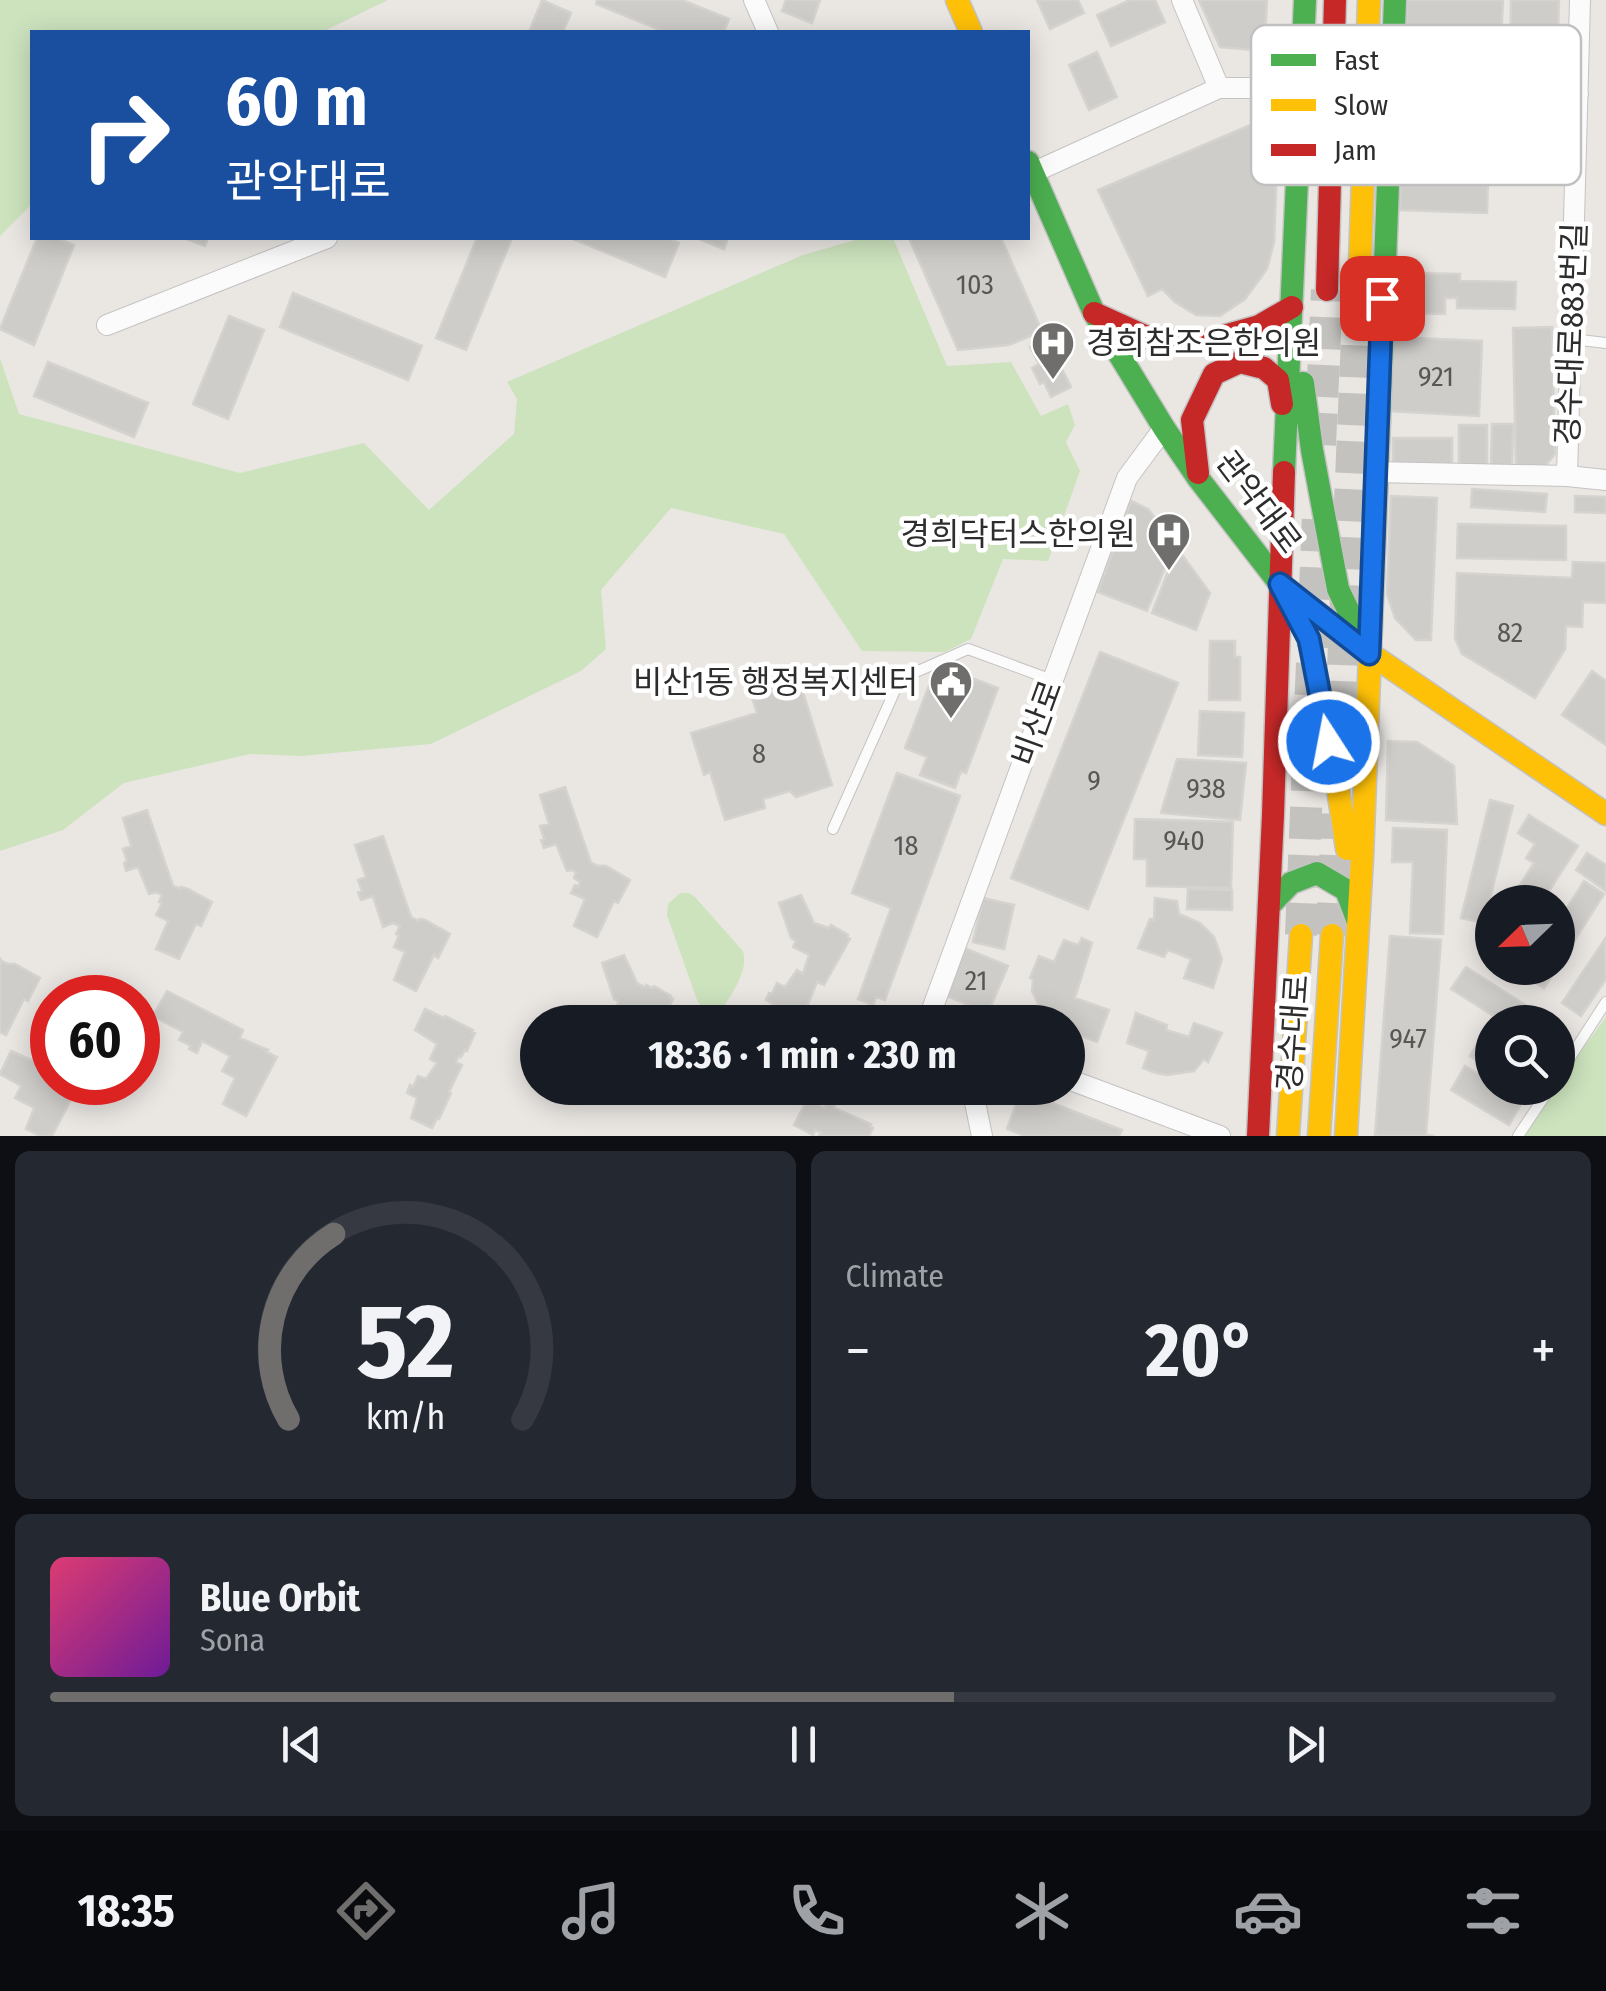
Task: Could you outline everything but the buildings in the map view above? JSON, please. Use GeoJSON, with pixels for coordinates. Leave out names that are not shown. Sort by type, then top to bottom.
{"type":"FeatureCollection","features":[{"type":"Feature","properties":{"kind":"main road"},"geometry":{"type":"LineString","coordinates":[[956,0],[970,30]]}},
{"type":"Feature","properties":{"kind":"main road"},"geometry":{"type":"LineString","coordinates":[[1304,25],[1305,0]]}},
{"type":"Feature","properties":{"kind":"main road"},"geometry":{"type":"LineString","coordinates":[[1334,25],[1335,0]]}},
{"type":"Feature","properties":{"kind":"main road"},"geometry":{"type":"LineString","coordinates":[[1367,25],[1368,0]]}},
{"type":"Feature","properties":{"kind":"main road"},"geometry":{"type":"LineString","coordinates":[[1394,25],[1395,0]]}},
{"type":"Feature","properties":{"kind":"main road","name":"관악대로"},"geometry":{"type":"LineString","coordinates":[[1030,168],[1094,312],[1198,478],[1280,584],[1369,654],[1606,814]]}},
{"type":"Feature","properties":{"kind":"main road"},"geometry":{"type":"LineString","coordinates":[[1258,1136],[1280,584],[1296,418],[1292,307],[1298,185]]}},
{"type":"Feature","properties":{"kind":"main road"},"geometry":{"type":"LineString","coordinates":[[1326,290],[1329,185]]}},
{"type":"Feature","properties":{"kind":"main road"},"geometry":{"type":"LineString","coordinates":[[1359,291],[1362,185]]}},
{"type":"Feature","properties":{"kind":"main road"},"geometry":{"type":"LineString","coordinates":[[1346,1136],[1369,654],[1359,479],[1384,185]]}},
{"type":"Feature","properties":{"kind":"main road"},"geometry":{"type":"LineString","coordinates":[[1094,312],[1147,336],[1202,342],[1259,326],[1292,307]]}},
{"type":"Feature","properties":{"kind":"main road"},"geometry":{"type":"LineString","coordinates":[[1198,478],[1192,420],[1214,374],[1240,362],[1264,368],[1278,380],[1296,418],[1338,589],[1369,654]]}},
{"type":"Feature","properties":{"kind":"main road"},"geometry":{"type":"LineString","coordinates":[[1296,418],[1322,441],[1330,469],[1359,479]]}},
{"type":"Feature","properties":{"kind":"main road"},"geometry":{"type":"LineString","coordinates":[[1280,584],[1309,639],[1336,776],[1358,922]]}},
{"type":"Feature","properties":{"kind":"main road"},"geometry":{"type":"LineString","coordinates":[[1269,906],[1291,883],[1317,873],[1346,890],[1358,922]]}},
{"type":"Feature","properties":{"kind":"main road","name":"경수대로"},"geometry":{"type":"LineString","coordinates":[[1319,1136],[1332,935]]}},
{"type":"Feature","properties":{"kind":"main road","name":"경수대로"},"geometry":{"type":"LineString","coordinates":[[1288,1136],[1301,936]]}},
{"type":"Feature","properties":{"kind":"street"},"geometry":{"type":"LineString","coordinates":[[754,0],[767,30]]}},
{"type":"Feature","properties":{"kind":"street"},"geometry":{"type":"LineString","coordinates":[[1182,0],[1219,88]]}},
{"type":"Feature","properties":{"kind":"street","name":"경수대로883번길"},"geometry":{"type":"LineString","coordinates":[[1579,25],[1580,0]]}},
{"type":"Feature","properties":{"kind":"street"},"geometry":{"type":"LineString","coordinates":[[1030,168],[1219,88],[1251,88]]}},
{"type":"Feature","properties":{"kind":"street","name":"경수대로883번길"},"geometry":{"type":"LineString","coordinates":[[1359,479],[1567,476],[1575,185]]}},
{"type":"Feature","properties":{"kind":"street"},"geometry":{"type":"LineString","coordinates":[[107,324],[322,240]]}},
{"type":"Feature","properties":{"kind":"street","name":"비산로"},"geometry":{"type":"LineString","coordinates":[[934,1005],[1127,478],[1164,428]]}},
{"type":"Feature","properties":{"kind":"street"},"geometry":{"type":"LineString","coordinates":[[1567,476],[1606,480]]}},
{"type":"Feature","properties":{"kind":"street"},"geometry":{"type":"LineString","coordinates":[[1085,1085],[1220,1136]]}},
{"type":"Feature","properties":{"kind":"street"},"geometry":{"type":"LineString","coordinates":[[976,1105],[982,1136]]}},
{"type":"Feature","properties":{"kind":"lane"},"geometry":{"type":"LineString","coordinates":[[1571,339],[1606,343]]}},
{"type":"Feature","properties":{"kind":"lane"},"geometry":{"type":"LineString","coordinates":[[833,829],[900,679],[968,649],[1053,681]]}},
{"type":"Feature","properties":{"kind":"lane"},"geometry":{"type":"LineString","coordinates":[[1575,1050],[1606,1002]]}},
{"type":"Feature","properties":{"kind":"lane"},"geometry":{"type":"LineString","coordinates":[[1518,1136],[1539,1105]]}},
{"type":"Feature","properties":{"kind":"green space"},"geometry":{"type":"Polygon","coordinates":[[[0,0],[388,0],[326,30],[30,30],[30,206],[0,236],[0,0]]]}},
{"type":"Feature","properties":{"kind":"green space"},"geometry":{"type":"Polygon","coordinates":[[[855,240],[894,240],[947,366],[1011,362],[1041,416],[1068,404],[1075,425],[1066,442],[1080,471],[1048,561],[1003,559],[971,639],[945,652],[862,651],[784,534],[671,508],[601,590],[606,649],[581,671],[431,744],[302,756],[250,754],[124,783],[63,830],[0,851],[0,358],[19,414],[240,473],[364,443],[429,510],[514,434],[517,399],[507,382],[803,255],[855,240]]]}},
{"type":"Feature","properties":{"kind":"green space"},"geometry":{"type":"Polygon","coordinates":[[[680,893],[689,893],[743,951],[742,973],[724,1005],[700,1005],[697,1000],[667,915],[668,904],[680,893]]]}},
{"type":"Feature","properties":{"kind":"green space"},"geometry":{"type":"Polygon","coordinates":[[[1606,1017],[1606,1136],[1523,1136],[1544,1105],[1575,1105],[1575,1060],[1606,1017]]]}},
{"type":"Feature","properties":{"kind":"tunnel"},"geometry":{"type":"LineString","coordinates":[[1320,445],[1327,290]]}},
{"type":"Feature","properties":{"kind":"tunnel"},"geometry":{"type":"LineString","coordinates":[[1339,761],[1359,291]]}},
{"type":"Feature","properties":{"kind":"tunnel"},"geometry":{"type":"LineString","coordinates":[[1301,935],[1318,514]]}},
{"type":"Feature","properties":{"kind":"tunnel"},"geometry":{"type":"LineString","coordinates":[[1332,935],[1337,814]]}},
{"type":"Feature","properties":{"kind":"traffic: fast"},"geometry":{"type":"LineString","coordinates":[[1304,25],[1305,0]]}},
{"type":"Feature","properties":{"kind":"traffic: fast"},"geometry":{"type":"LineString","coordinates":[[1394,25],[1395,0]]}},
{"type":"Feature","properties":{"kind":"traffic: fast"},"geometry":{"type":"LineString","coordinates":[[1030,167],[1094,313],[1198,478],[1280,584],[1369,653]]}},
{"type":"Feature","properties":{"kind":"traffic: fast"},"geometry":{"type":"LineString","coordinates":[[1284,472],[1297,185]]}},
{"type":"Feature","properties":{"kind":"traffic: fast"},"geometry":{"type":"LineString","coordinates":[[1379,421],[1388,185]]}},
{"type":"Feature","properties":{"kind":"traffic: fast"},"geometry":{"type":"LineString","coordinates":[[1303,383],[1338,589],[1365,645]]}},
{"type":"Feature","properties":{"kind":"traffic: fast"},"geometry":{"type":"LineString","coordinates":[[1269,906],[1291,883],[1317,873],[1346,890],[1358,922]]}},
{"type":"Feature","properties":{"kind":"traffic: slow"},"geometry":{"type":"LineString","coordinates":[[957,0],[970,30]]}},
{"type":"Feature","properties":{"kind":"traffic: slow"},"geometry":{"type":"LineString","coordinates":[[1368,25],[1369,0]]}},
{"type":"Feature","properties":{"kind":"traffic: slow"},"geometry":{"type":"LineString","coordinates":[[1359,291],[1363,185]]}},
{"type":"Feature","properties":{"kind":"traffic: slow"},"geometry":{"type":"LineString","coordinates":[[1346,1136],[1362,858],[1379,421]]}},
{"type":"Feature","properties":{"kind":"traffic: slow"},"geometry":{"type":"LineString","coordinates":[[1285,593],[1309,639],[1347,849]]}},
{"type":"Feature","properties":{"kind":"traffic: slow"},"geometry":{"type":"LineString","coordinates":[[1369,653],[1606,814]]}},
{"type":"Feature","properties":{"kind":"traffic: slow"},"geometry":{"type":"LineString","coordinates":[[1288,1136],[1301,935]]}},
{"type":"Feature","properties":{"kind":"traffic: slow"},"geometry":{"type":"LineString","coordinates":[[1319,1136],[1332,935]]}},
{"type":"Feature","properties":{"kind":"traffic: jam"},"geometry":{"type":"LineString","coordinates":[[1334,25],[1335,0]]}},
{"type":"Feature","properties":{"kind":"traffic: jam"},"geometry":{"type":"LineString","coordinates":[[1327,290],[1330,185]]}},
{"type":"Feature","properties":{"kind":"traffic: jam"},"geometry":{"type":"LineString","coordinates":[[1094,313],[1147,337],[1202,342],[1259,326],[1292,307]]}},
{"type":"Feature","properties":{"kind":"traffic: jam"},"geometry":{"type":"LineString","coordinates":[[1198,473],[1192,420],[1214,374],[1240,362],[1264,368],[1278,380],[1282,404]]}},
{"type":"Feature","properties":{"kind":"traffic: jam"},"geometry":{"type":"LineString","coordinates":[[1258,1136],[1284,472]]}},
{"type":"Feature","properties":{"kind":"place","name":"경희참조은한의원"},"geometry":{"type":"Point","coordinates":[1053,381]}},
{"type":"Feature","properties":{"kind":"place","name":"경희닥터스한의원"},"geometry":{"type":"Point","coordinates":[1169,572]}},
{"type":"Feature","properties":{"kind":"place","name":"비산1동 행정복지센터"},"geometry":{"type":"Point","coordinates":[951,720]}},
{"type":"Feature","properties":{"kind":"route"},"geometry":{"type":"LineString","coordinates":[[1329,742],[1309,639],[1280,584],[1369,654],[1382,298]]}}]}
